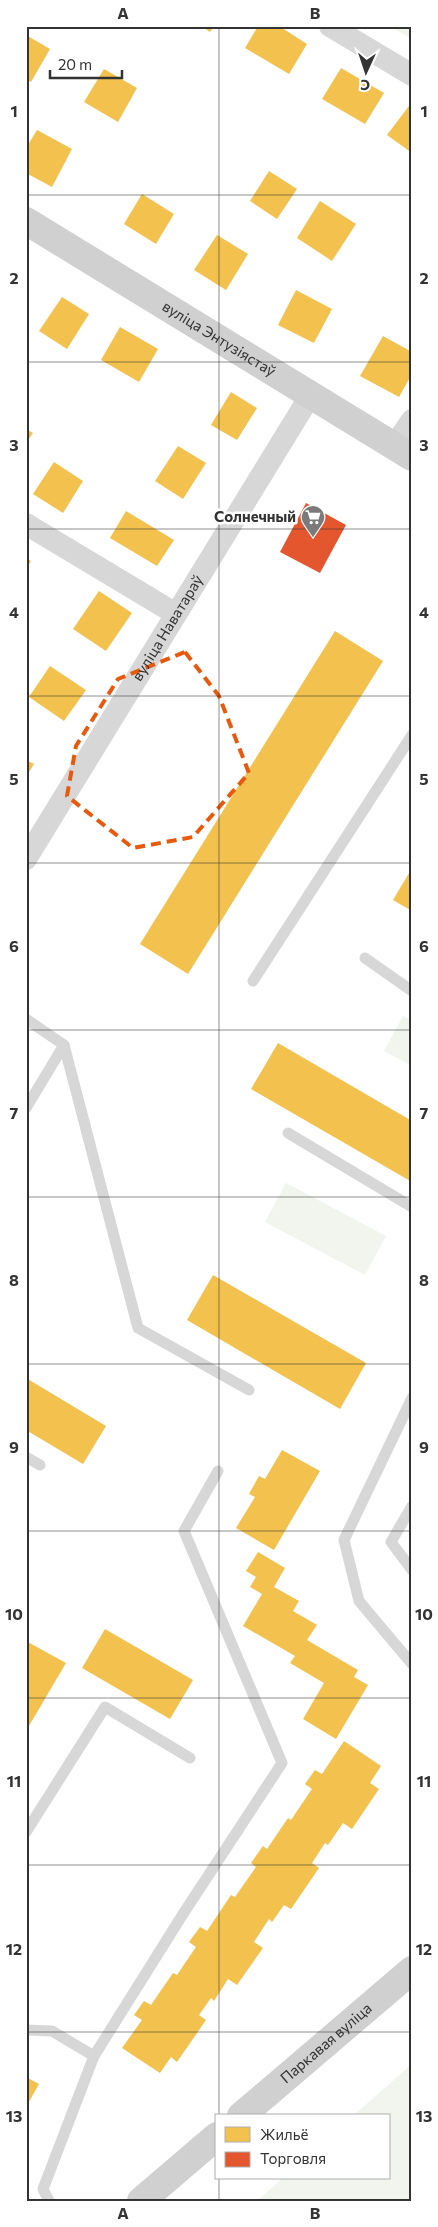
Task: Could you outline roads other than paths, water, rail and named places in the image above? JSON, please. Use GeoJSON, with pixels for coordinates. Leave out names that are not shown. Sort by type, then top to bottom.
{"type":"FeatureCollection","features":[{"type":"Feature","properties":{"kind":"main road","name":"вуліца Энтузіястаў"},"geometry":{"type":"LineString","coordinates":[[26,221],[403,452]]}},
{"type":"Feature","properties":{"kind":"main road","name":"Паркавая вуліца"},"geometry":{"type":"LineString","coordinates":[[242,2114],[412,1970]]}},
{"type":"Feature","properties":{"kind":"main road"},"geometry":{"type":"LineString","coordinates":[[141,2201],[215,2138]]}},
{"type":"Feature","properties":{"kind":"street"},"geometry":{"type":"LineString","coordinates":[[330,26],[412,74]]}},
{"type":"Feature","properties":{"kind":"street","name":"вуліца Наватараў"},"geometry":{"type":"LineString","coordinates":[[26,859],[310,396]]}},
{"type":"Feature","properties":{"kind":"street"},"geometry":{"type":"LineString","coordinates":[[403,452],[412,420]]}},
{"type":"Feature","properties":{"kind":"street"},"geometry":{"type":"LineString","coordinates":[[26,524],[176,614]]}},
{"type":"Feature","properties":{"kind":"lane"},"geometry":{"type":"LineString","coordinates":[[253,981],[412,735]]}},
{"type":"Feature","properties":{"kind":"lane"},"geometry":{"type":"LineString","coordinates":[[365,958],[412,991]]}},
{"type":"Feature","properties":{"kind":"lane"},"geometry":{"type":"LineString","coordinates":[[26,1019],[64,1045],[138,1328],[249,1390]]}},
{"type":"Feature","properties":{"kind":"lane"},"geometry":{"type":"LineString","coordinates":[[26,1108],[64,1045]]}},
{"type":"Feature","properties":{"kind":"lane"},"geometry":{"type":"LineString","coordinates":[[288,1133],[412,1207]]}},
{"type":"Feature","properties":{"kind":"lane"},"geometry":{"type":"LineString","coordinates":[[412,1398],[344,1540],[359,1601],[412,1664]]}},
{"type":"Feature","properties":{"kind":"lane"},"geometry":{"type":"LineString","coordinates":[[26,1457],[40,1465]]}},
{"type":"Feature","properties":{"kind":"lane"},"geometry":{"type":"LineString","coordinates":[[49,2201],[43,2189],[94,2056],[182,1914],[282,1763],[184,1531],[218,1471]]}},
{"type":"Feature","properties":{"kind":"lane"},"geometry":{"type":"LineString","coordinates":[[412,1506],[390,1542],[412,1570]]}},
{"type":"Feature","properties":{"kind":"lane"},"geometry":{"type":"LineString","coordinates":[[26,1832],[105,1707],[190,1758]]}},
{"type":"Feature","properties":{"kind":"lane"},"geometry":{"type":"LineString","coordinates":[[26,2030],[52,2031],[94,2056]]}},
{"type":"Feature","properties":{"kind":"place","name":"Солнечный"},"geometry":{"type":"Point","coordinates":[313,538]}}]}
